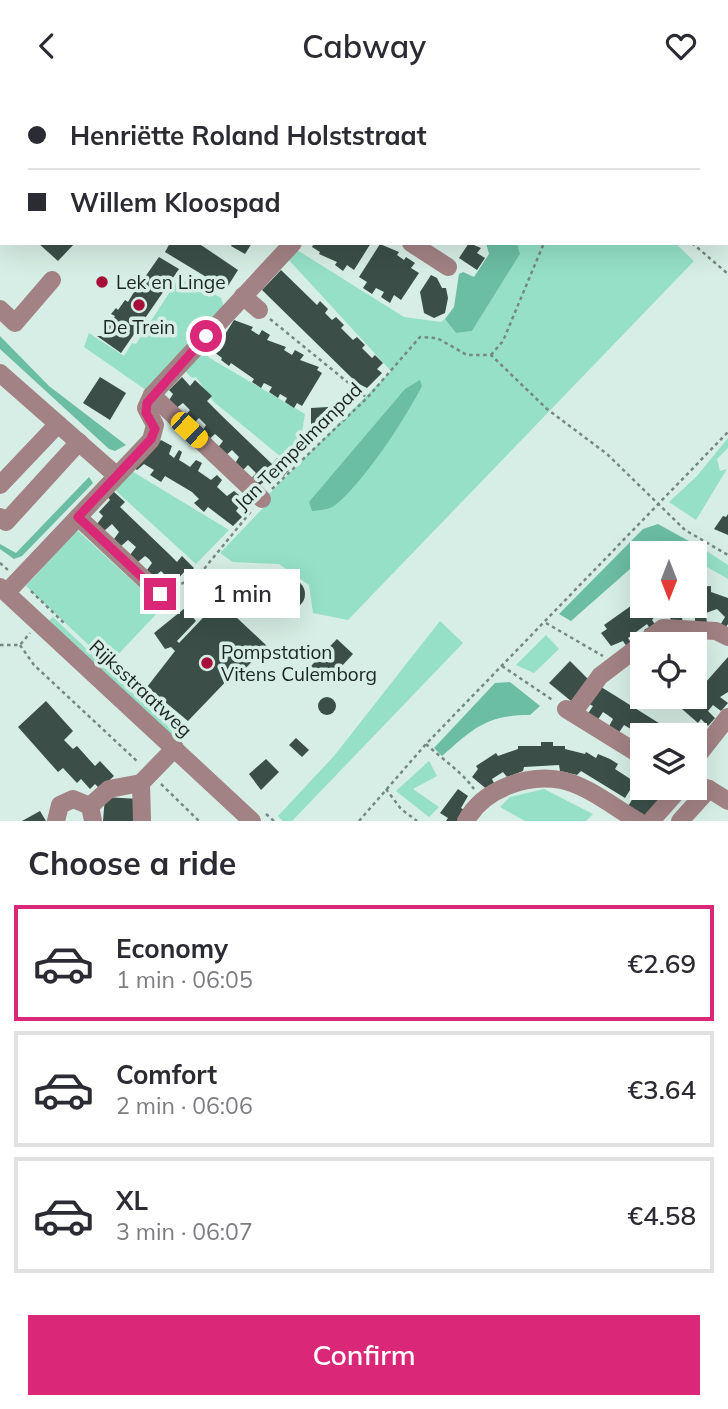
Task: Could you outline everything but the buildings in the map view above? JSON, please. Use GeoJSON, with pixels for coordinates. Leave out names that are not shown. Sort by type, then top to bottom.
{"type":"FeatureCollection","features":[{"type":"Feature","properties":{"kind":"street"},"geometry":{"type":"LineString","coordinates":[[3,589],[78,517],[154,434],[155,425],[146,408],[152,395],[291,245]]}},
{"type":"Feature","properties":{"kind":"street"},"geometry":{"type":"LineString","coordinates":[[414,245],[449,267]]}},
{"type":"Feature","properties":{"kind":"street"},"geometry":{"type":"LineString","coordinates":[[0,309],[15,323],[52,280]]}},
{"type":"Feature","properties":{"kind":"street"},"geometry":{"type":"LineString","coordinates":[[243,296],[259,310]]}},
{"type":"Feature","properties":{"kind":"street"},"geometry":{"type":"LineString","coordinates":[[0,373],[116,475]]}},
{"type":"Feature","properties":{"kind":"street"},"geometry":{"type":"LineString","coordinates":[[152,395],[262,499]]}},
{"type":"Feature","properties":{"kind":"street"},"geometry":{"type":"LineString","coordinates":[[0,485],[58,424]]}},
{"type":"Feature","properties":{"kind":"street"},"geometry":{"type":"LineString","coordinates":[[0,517],[5,522],[79,442]]}},
{"type":"Feature","properties":{"kind":"street"},"geometry":{"type":"LineString","coordinates":[[78,517],[160,594]]}},
{"type":"Feature","properties":{"kind":"street","name":"Rijksstraatweg"},"geometry":{"type":"LineString","coordinates":[[3,589],[252,821]]}},
{"type":"Feature","properties":{"kind":"street"},"geometry":{"type":"LineString","coordinates":[[658,632],[663,628],[716,631],[728,637]]}},
{"type":"Feature","properties":{"kind":"street"},"geometry":{"type":"LineString","coordinates":[[630,653],[600,676],[570,711],[630,748]]}},
{"type":"Feature","properties":{"kind":"street"},"geometry":{"type":"LineString","coordinates":[[707,744],[728,717]]}},
{"type":"Feature","properties":{"kind":"street"},"geometry":{"type":"LineString","coordinates":[[56,821],[57,810],[66,801],[79,799],[91,814],[109,789],[146,778],[175,748]]}},
{"type":"Feature","properties":{"kind":"street"},"geometry":{"type":"LineString","coordinates":[[142,821],[146,778]]}},
{"type":"Feature","properties":{"kind":"street"},"geometry":{"type":"LineString","coordinates":[[466,821],[482,800],[517,783],[561,780],[638,821]]}},
{"type":"Feature","properties":{"kind":"street"},"geometry":{"type":"LineString","coordinates":[[707,790],[728,801]]}},
{"type":"Feature","properties":{"kind":"street"},"geometry":{"type":"LineString","coordinates":[[650,821],[669,800]]}},
{"type":"Feature","properties":{"kind":"street"},"geometry":{"type":"LineString","coordinates":[[680,821],[694,800]]}},
{"type":"Feature","properties":{"kind":"path"},"geometry":{"type":"LineString","coordinates":[[543,245],[503,341],[491,355],[547,409],[607,454],[685,530],[728,555]]}},
{"type":"Feature","properties":{"kind":"path"},"geometry":{"type":"LineString","coordinates":[[694,245],[728,274]]}},
{"type":"Feature","properties":{"kind":"path"},"geometry":{"type":"LineString","coordinates":[[259,310],[367,398]]}},
{"type":"Feature","properties":{"kind":"path","name":"Jan Tempelmanpad"},"geometry":{"type":"LineString","coordinates":[[160,594],[199,575],[262,499],[367,398],[420,337],[437,338],[467,355],[491,355]]}},
{"type":"Feature","properties":{"kind":"path"},"geometry":{"type":"LineString","coordinates":[[359,821],[426,744],[728,432]]}},
{"type":"Feature","properties":{"kind":"path"},"geometry":{"type":"LineString","coordinates":[[545,623],[591,647],[614,665]]}},
{"type":"Feature","properties":{"kind":"path"},"geometry":{"type":"LineString","coordinates":[[20,645],[34,665],[146,778],[199,821]]}},
{"type":"Feature","properties":{"kind":"path"},"geometry":{"type":"LineString","coordinates":[[501,666],[570,711]]}},
{"type":"Feature","properties":{"kind":"path"},"geometry":{"type":"LineString","coordinates":[[426,744],[445,763],[458,768],[482,800]]}},
{"type":"Feature","properties":{"kind":"path"},"geometry":{"type":"LineString","coordinates":[[386,789],[401,809],[417,821]]}},
{"type":"Feature","properties":{"kind":"shaded area"},"geometry":{"type":"Polygon","coordinates":[[[487,245],[518,245],[520,254],[472,331],[456,333],[445,319],[454,307],[459,274],[463,272],[474,277],[489,254],[487,245]]]}},
{"type":"Feature","properties":{"kind":"shaded area"},"geometry":{"type":"Polygon","coordinates":[[[518,245],[677,245],[694,261],[348,620],[313,613],[309,585],[279,564],[233,562],[220,553],[269,502],[265,498],[391,371],[288,259],[297,250],[404,317],[441,322],[445,319],[456,333],[472,331],[520,254],[518,245]]]}},
{"type":"Feature","properties":{"kind":"shaded area"},"geometry":{"type":"Polygon","coordinates":[[[179,278],[202,293],[205,288],[221,298],[224,307],[146,390],[84,347],[89,333],[124,356],[132,343],[136,344],[179,278]]]}},
{"type":"Feature","properties":{"kind":"shaded area"},"geometry":{"type":"Polygon","coordinates":[[[220,329],[208,357],[305,414],[302,432],[321,435],[291,465],[214,402],[196,377],[192,378],[184,370],[220,329]]]}},
{"type":"Feature","properties":{"kind":"shaded area"},"geometry":{"type":"Polygon","coordinates":[[[0,336],[49,386],[126,445],[115,451],[109,449],[0,349],[0,336]]]}},
{"type":"Feature","properties":{"kind":"shaded area"},"geometry":{"type":"Polygon","coordinates":[[[420,380],[422,386],[405,416],[358,483],[334,506],[312,511],[309,502],[405,389],[420,380]]]}},
{"type":"Feature","properties":{"kind":"shaded area"},"geometry":{"type":"Polygon","coordinates":[[[728,438],[728,448],[717,459],[720,471],[727,469],[696,520],[669,502],[697,476],[728,438]]]}},
{"type":"Feature","properties":{"kind":"shaded area"},"geometry":{"type":"Polygon","coordinates":[[[130,470],[229,530],[196,564],[116,491],[120,477],[130,470]]]}},
{"type":"Feature","properties":{"kind":"shaded area"},"geometry":{"type":"Polygon","coordinates":[[[89,477],[93,483],[22,556],[14,559],[0,549],[0,544],[16,553],[89,477]]]}},
{"type":"Feature","properties":{"kind":"shaded area"},"geometry":{"type":"Polygon","coordinates":[[[658,524],[689,541],[631,541],[643,529],[658,524]]]}},
{"type":"Feature","properties":{"kind":"shaded area"},"geometry":{"type":"Polygon","coordinates":[[[77,530],[162,608],[109,664],[26,586],[77,530]]]}},
{"type":"Feature","properties":{"kind":"shaded area"},"geometry":{"type":"Polygon","coordinates":[[[630,542],[630,569],[571,621],[559,614],[630,542]]]}},
{"type":"Feature","properties":{"kind":"shaded area"},"geometry":{"type":"Polygon","coordinates":[[[707,551],[728,565],[728,579],[707,567],[707,551]]]}},
{"type":"Feature","properties":{"kind":"shaded area"},"geometry":{"type":"Polygon","coordinates":[[[53,617],[178,736],[173,740],[46,623],[53,617]]]}},
{"type":"Feature","properties":{"kind":"shaded area"},"geometry":{"type":"Polygon","coordinates":[[[440,621],[463,643],[292,821],[283,821],[278,816],[334,756],[440,621]]]}},
{"type":"Feature","properties":{"kind":"shaded area"},"geometry":{"type":"Polygon","coordinates":[[[546,635],[559,649],[534,673],[516,665],[546,635]]]}},
{"type":"Feature","properties":{"kind":"shaded area"},"geometry":{"type":"Polygon","coordinates":[[[510,682],[540,706],[530,715],[502,717],[481,725],[442,756],[434,748],[495,683],[510,682]]]}},
{"type":"Feature","properties":{"kind":"shaded area"},"geometry":{"type":"Polygon","coordinates":[[[429,761],[437,776],[413,789],[439,807],[429,817],[396,791],[429,761]]]}},
{"type":"Feature","properties":{"kind":"shaded area"},"geometry":{"type":"Polygon","coordinates":[[[544,789],[593,814],[586,821],[525,821],[500,807],[510,797],[544,789]]]}},
{"type":"Feature","properties":{"kind":"place","name":"Lek en Linge"},"geometry":{"type":"Point","coordinates":[102,282]}},
{"type":"Feature","properties":{"kind":"place","name":"De Trein"},"geometry":{"type":"Point","coordinates":[139,305]}},
{"type":"Feature","properties":{"kind":"place","name":"Pompstation Vitens Culemborg"},"geometry":{"type":"Point","coordinates":[207,663]}},
{"type":"Feature","properties":{"kind":"route"},"geometry":{"type":"LineString","coordinates":[[160,594],[78,517],[151,439],[155,425],[146,413],[147,403],[206,336]]}}]}
